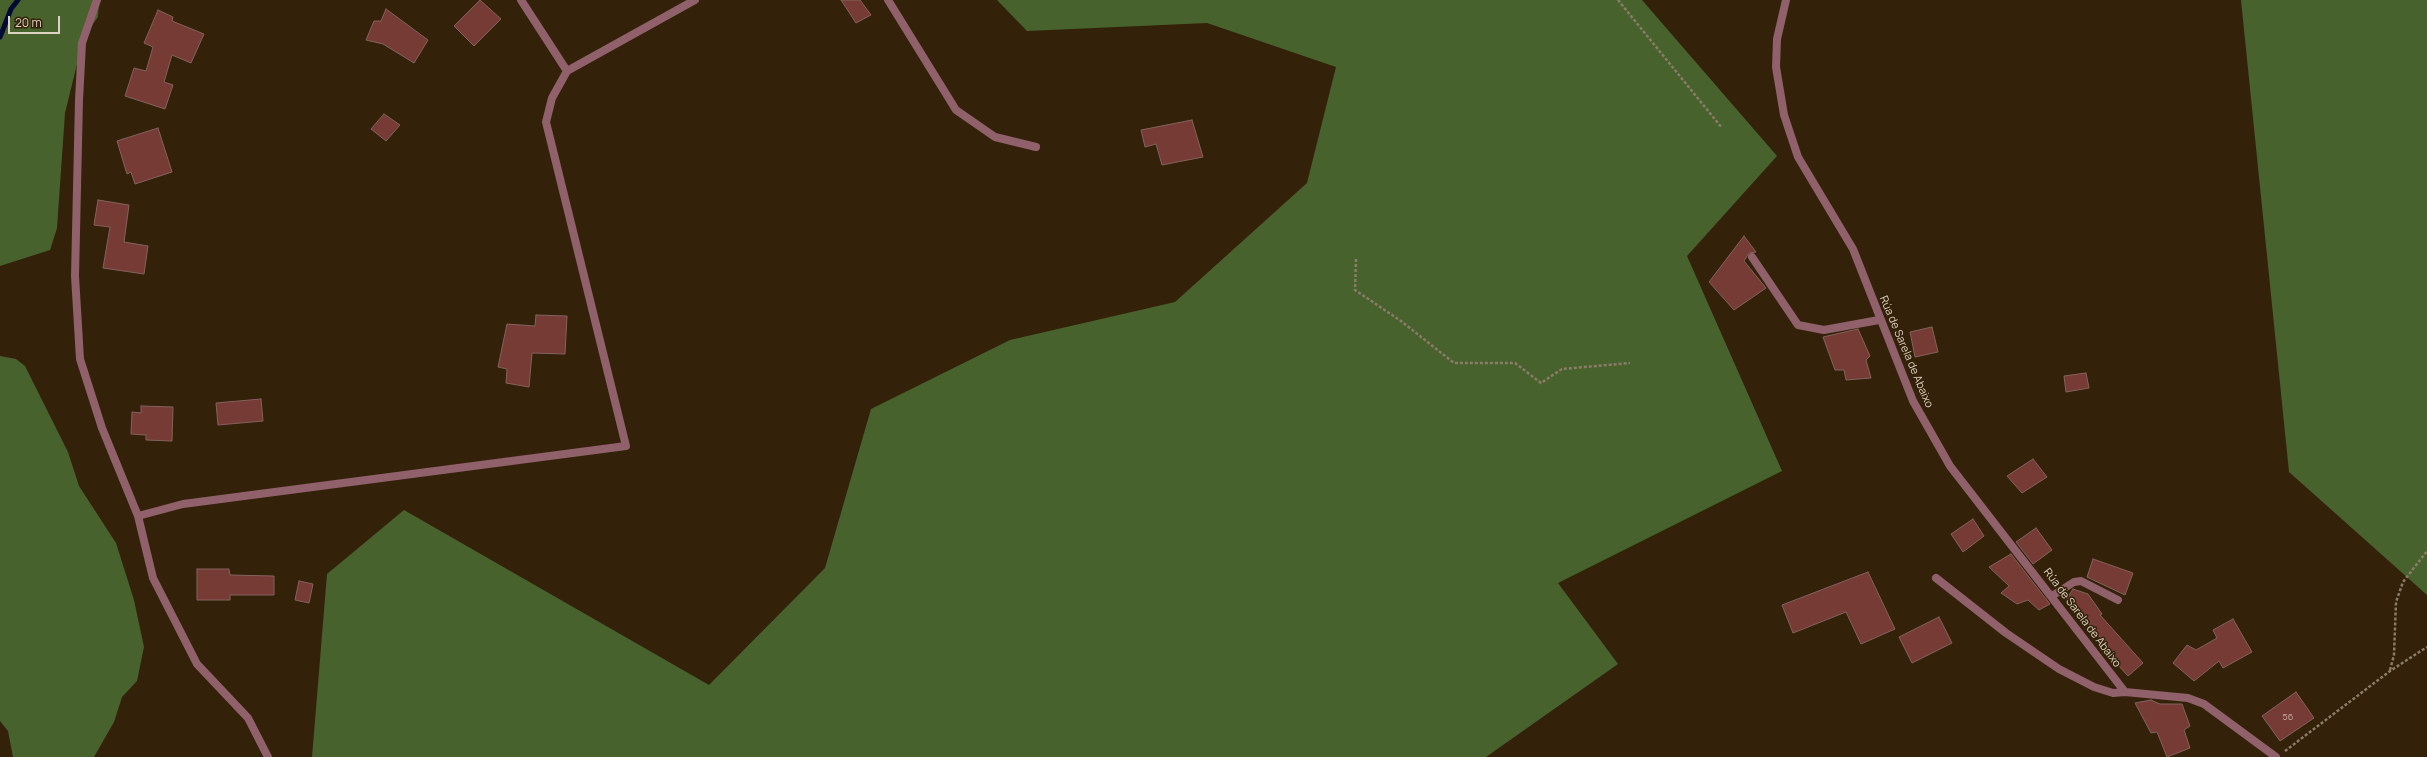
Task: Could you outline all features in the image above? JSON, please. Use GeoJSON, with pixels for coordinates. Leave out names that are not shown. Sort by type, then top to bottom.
{"type":"FeatureCollection","features":[{"type":"Feature","properties":{"kind":"street"},"geometry":{"type":"LineString","coordinates":[[97,0],[82,43],[79,93],[74,276],[80,359],[102,428],[138,516],[153,578],[197,664],[248,718],[268,757]]}},
{"type":"Feature","properties":{"kind":"street"},"geometry":{"type":"LineString","coordinates":[[521,0],[567,71]]}},
{"type":"Feature","properties":{"kind":"street"},"geometry":{"type":"LineString","coordinates":[[138,516],[183,504],[626,446],[546,122],[552,98],[567,71],[695,0]]}},
{"type":"Feature","properties":{"kind":"street"},"geometry":{"type":"LineString","coordinates":[[888,0],[956,110],[995,137],[1036,147]]}},
{"type":"Feature","properties":{"kind":"street","name":"Rúa de Sarela de Abaixo"},"geometry":{"type":"LineString","coordinates":[[1786,0],[1777,39],[1776,67],[1784,114],[1798,157],[1853,249],[1879,320],[1913,401],[1950,466],[2125,692]]}},
{"type":"Feature","properties":{"kind":"street"},"geometry":{"type":"LineString","coordinates":[[1752,258],[1798,325],[1824,330],[1879,320]]}},
{"type":"Feature","properties":{"kind":"street"},"geometry":{"type":"LineString","coordinates":[[1936,578],[2006,633],[2059,669],[2094,687],[2113,693],[2125,692],[2188,698],[2204,704],[2279,755]]}},
{"type":"Feature","properties":{"kind":"street"},"geometry":{"type":"LineString","coordinates":[[2052,596],[2074,582],[2081,581],[2118,600]]}},
{"type":"Feature","properties":{"kind":"path"},"geometry":{"type":"LineString","coordinates":[[1618,0],[1722,128]]}},
{"type":"Feature","properties":{"kind":"path"},"geometry":{"type":"LineString","coordinates":[[1356,259],[1355,290],[1414,330],[1454,363],[1515,363],[1541,383],[1562,369],[1630,363]]}},
{"type":"Feature","properties":{"kind":"path"},"geometry":{"type":"LineString","coordinates":[[2390,671],[2394,655],[2396,602],[2403,582],[2427,551]]}},
{"type":"Feature","properties":{"kind":"path"},"geometry":{"type":"LineString","coordinates":[[2279,755],[2390,671],[2427,647]]}},
{"type":"Feature","properties":{"kind":"green space"},"geometry":{"type":"Polygon","coordinates":[[[0,0],[99,0],[98,17],[84,36],[65,113],[57,228],[50,250],[0,266],[0,0]]]}},
{"type":"Feature","properties":{"kind":"green space"},"geometry":{"type":"Polygon","coordinates":[[[997,0],[1642,0],[1777,156],[1687,256],[1782,471],[1558,583],[1618,664],[1486,757],[312,757],[327,574],[404,510],[709,685],[825,568],[871,409],[1010,340],[1175,302],[1307,183],[1336,67],[1207,23],[1027,31],[997,0]]]}},
{"type":"Feature","properties":{"kind":"green space"},"geometry":{"type":"Polygon","coordinates":[[[2241,0],[2427,0],[2427,595],[2289,472],[2241,0]]]}},
{"type":"Feature","properties":{"kind":"green space"},"geometry":{"type":"Polygon","coordinates":[[[0,356],[16,359],[25,366],[68,452],[79,486],[116,543],[134,600],[144,647],[137,681],[122,697],[114,722],[94,757],[13,757],[8,731],[0,721],[0,356]]]}},
{"type":"Feature","properties":{"kind":"building"},"geometry":{"type":"Polygon","coordinates":[[[480,0],[501,19],[474,46],[454,26],[480,0]]]}},
{"type":"Feature","properties":{"kind":"building"},"geometry":{"type":"Polygon","coordinates":[[[841,0],[860,0],[871,15],[856,23],[841,0]]]}},
{"type":"Feature","properties":{"kind":"building"},"geometry":{"type":"Polygon","coordinates":[[[386,9],[428,40],[414,63],[383,44],[366,40],[374,21],[381,21],[386,9]]]}},
{"type":"Feature","properties":{"kind":"building"},"geometry":{"type":"Polygon","coordinates":[[[158,10],[173,17],[172,21],[204,34],[191,63],[172,55],[164,82],[173,85],[165,109],[125,96],[134,68],[146,71],[153,47],[144,43],[158,10]]]}},
{"type":"Feature","properties":{"kind":"building"},"geometry":{"type":"Polygon","coordinates":[[[384,114],[400,125],[386,141],[371,129],[384,114]]]}},
{"type":"Feature","properties":{"kind":"building"},"geometry":{"type":"Polygon","coordinates":[[[1192,120],[1203,157],[1162,165],[1156,144],[1145,147],[1141,130],[1192,120]]]}},
{"type":"Feature","properties":{"kind":"building"},"geometry":{"type":"Polygon","coordinates":[[[158,128],[172,172],[135,184],[131,172],[127,174],[117,141],[158,128]]]}},
{"type":"Feature","properties":{"kind":"building"},"geometry":{"type":"Polygon","coordinates":[[[98,200],[129,205],[124,242],[148,246],[144,274],[103,268],[110,227],[94,225],[98,200]]]}},
{"type":"Feature","properties":{"kind":"building"},"geometry":{"type":"Polygon","coordinates":[[[1744,236],[1756,252],[1749,253],[1744,261],[1766,288],[1734,310],[1709,282],[1744,236]]]}},
{"type":"Feature","properties":{"kind":"building"},"geometry":{"type":"Polygon","coordinates":[[[536,315],[567,316],[565,354],[532,353],[529,387],[506,383],[507,369],[498,367],[507,324],[535,326],[536,315]]]}},
{"type":"Feature","properties":{"kind":"building"},"geometry":{"type":"Polygon","coordinates":[[[1932,327],[1938,352],[1915,357],[1910,332],[1932,327]]]}},
{"type":"Feature","properties":{"kind":"building"},"geometry":{"type":"Polygon","coordinates":[[[1858,329],[1870,356],[1866,360],[1871,378],[1846,380],[1844,370],[1835,370],[1823,337],[1858,329]]]}},
{"type":"Feature","properties":{"kind":"building"},"geometry":{"type":"Polygon","coordinates":[[[2086,373],[2089,388],[2066,392],[2064,376],[2086,373]]]}},
{"type":"Feature","properties":{"kind":"building"},"geometry":{"type":"Polygon","coordinates":[[[261,399],[263,421],[218,425],[216,403],[261,399]]]}},
{"type":"Feature","properties":{"kind":"building"},"geometry":{"type":"Polygon","coordinates":[[[141,406],[173,407],[172,441],[146,440],[146,435],[131,434],[132,412],[141,413],[141,406]]]}},
{"type":"Feature","properties":{"kind":"building"},"geometry":{"type":"Polygon","coordinates":[[[2033,459],[2047,477],[2022,493],[2007,476],[2033,459]]]}},
{"type":"Feature","properties":{"kind":"building"},"geometry":{"type":"Polygon","coordinates":[[[1973,519],[1984,536],[1963,552],[1951,534],[1973,519]]]}},
{"type":"Feature","properties":{"kind":"building"},"geometry":{"type":"Polygon","coordinates":[[[2036,528],[2052,550],[2033,564],[2016,542],[2036,528]]]}},
{"type":"Feature","properties":{"kind":"building"},"geometry":{"type":"Polygon","coordinates":[[[2011,554],[2050,604],[2039,610],[2028,600],[2017,604],[2001,593],[2009,586],[1989,567],[2011,554]]]}},
{"type":"Feature","properties":{"kind":"building"},"geometry":{"type":"Polygon","coordinates":[[[2093,559],[2133,573],[2125,595],[2087,577],[2093,559]]]}},
{"type":"Feature","properties":{"kind":"building"},"geometry":{"type":"Polygon","coordinates":[[[197,569],[229,569],[230,575],[274,576],[274,595],[230,595],[230,600],[197,600],[197,569]]]}},
{"type":"Feature","properties":{"kind":"building"},"geometry":{"type":"Polygon","coordinates":[[[1868,572],[1895,629],[1861,644],[1846,612],[1793,633],[1782,605],[1868,572]]]}},
{"type":"Feature","properties":{"kind":"building"},"geometry":{"type":"Polygon","coordinates":[[[299,581],[313,584],[309,603],[295,600],[299,581]]]}},
{"type":"Feature","properties":{"kind":"building"},"geometry":{"type":"Polygon","coordinates":[[[2073,589],[2088,594],[2102,614],[2100,615],[2143,663],[2128,676],[2106,652],[2110,649],[2087,622],[2084,624],[2066,600],[2073,589]]]}},
{"type":"Feature","properties":{"kind":"building"},"geometry":{"type":"Polygon","coordinates":[[[1939,617],[1952,643],[1912,663],[1899,637],[1939,617]]]}},
{"type":"Feature","properties":{"kind":"building"},"geometry":{"type":"Polygon","coordinates":[[[2233,619],[2252,652],[2223,668],[2219,661],[2194,681],[2173,663],[2187,645],[2196,650],[2217,638],[2213,630],[2233,619]]]}},
{"type":"Feature","properties":{"kind":"building"},"geometry":{"type":"Polygon","coordinates":[[[2296,692],[2314,718],[2280,741],[2262,716],[2296,692]]]}},
{"type":"Feature","properties":{"kind":"building"},"geometry":{"type":"Polygon","coordinates":[[[2151,700],[2160,704],[2182,704],[2190,726],[2184,730],[2190,748],[2167,757],[2157,732],[2151,733],[2135,703],[2151,700]]]}},
{"type":"Feature","properties":{"kind":"waterway"},"geometry":{"type":"LineString","coordinates":[[0,37],[11,9],[18,0]]}}]}
